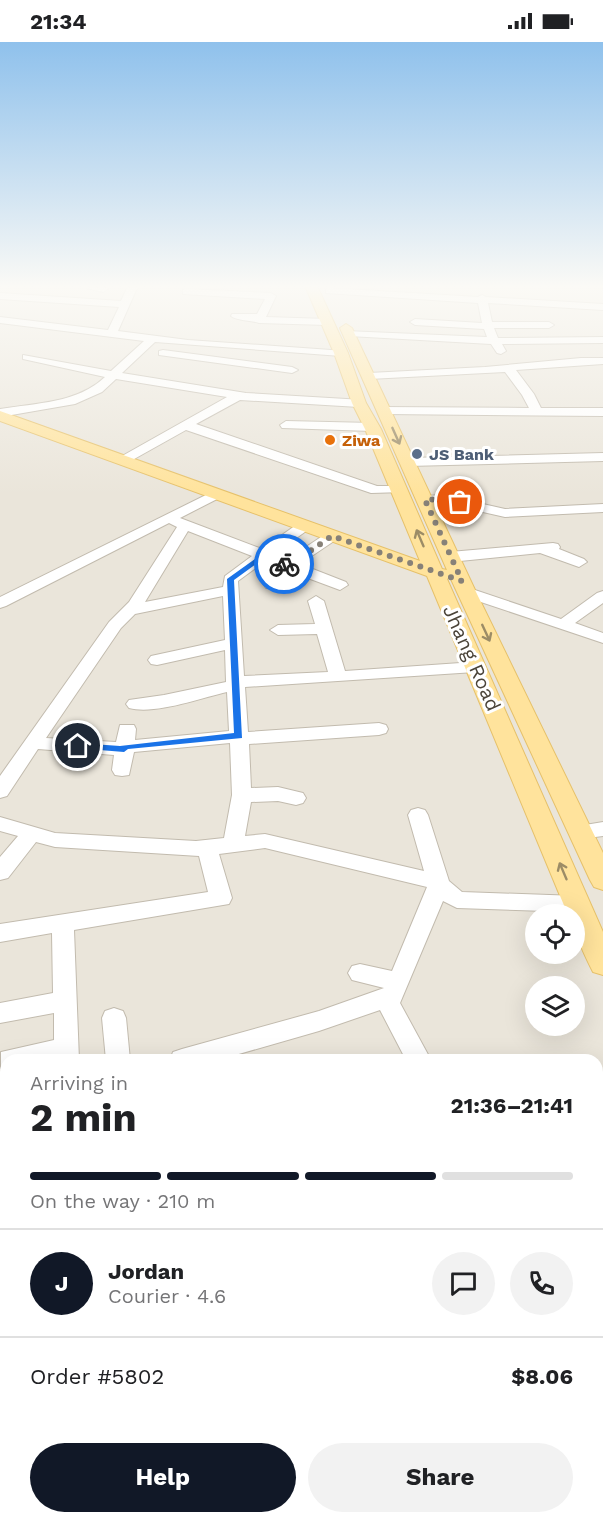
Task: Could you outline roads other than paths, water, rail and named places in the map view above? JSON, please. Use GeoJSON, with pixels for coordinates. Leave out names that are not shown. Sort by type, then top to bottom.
{"type":"FeatureCollection","features":[{"type":"Feature","properties":{"kind":"main road","name":"Jhang Road"},"geometry":{"type":"LineString","coordinates":[[342,357],[359,403],[399,489],[577,904]]}},
{"type":"Feature","properties":{"kind":"main road","name":"Jhang Road"},"geometry":{"type":"LineString","coordinates":[[360,357],[464,587],[603,880]]}},
{"type":"Feature","properties":{"kind":"main road"},"geometry":{"type":"LineString","coordinates":[[0,414],[435,572],[464,587]]}},
{"type":"Feature","properties":{"kind":"main road","name":"Jhang Road"},"geometry":{"type":"LineString","coordinates":[[585,922],[603,964]]}},
{"type":"Feature","properties":{"kind":"street"},"geometry":{"type":"LineString","coordinates":[[28,357],[114,375],[238,396],[359,403]]}},
{"type":"Feature","properties":{"kind":"street"},"geometry":{"type":"LineString","coordinates":[[0,414],[71,401],[98,390],[133,357]]}},
{"type":"Feature","properties":{"kind":"street"},"geometry":{"type":"LineString","coordinates":[[195,357],[292,370]]}},
{"type":"Feature","properties":{"kind":"street"},"geometry":{"type":"LineString","coordinates":[[504,357],[536,410]]}},
{"type":"Feature","properties":{"kind":"street"},"geometry":{"type":"LineString","coordinates":[[369,376],[603,361]]}},
{"type":"Feature","properties":{"kind":"street"},"geometry":{"type":"LineString","coordinates":[[122,460],[238,396]]}},
{"type":"Feature","properties":{"kind":"street"},"geometry":{"type":"LineString","coordinates":[[384,410],[603,412]]}},
{"type":"Feature","properties":{"kind":"street"},"geometry":{"type":"LineString","coordinates":[[286,424],[372,427]]}},
{"type":"Feature","properties":{"kind":"street"},"geometry":{"type":"LineString","coordinates":[[185,425],[376,490],[399,489]]}},
{"type":"Feature","properties":{"kind":"street"},"geometry":{"type":"LineString","coordinates":[[408,462],[603,457]]}},
{"type":"Feature","properties":{"kind":"street"},"geometry":{"type":"LineString","coordinates":[[0,603],[216,494]]}},
{"type":"Feature","properties":{"kind":"street"},"geometry":{"type":"LineString","coordinates":[[425,500],[443,499],[505,513],[603,508]]}},
{"type":"Feature","properties":{"kind":"street"},"geometry":{"type":"LineString","coordinates":[[167,518],[340,585]]}},
{"type":"Feature","properties":{"kind":"street"},"geometry":{"type":"LineString","coordinates":[[0,791],[115,624],[130,610],[185,525]]}},
{"type":"Feature","properties":{"kind":"street"},"geometry":{"type":"LineString","coordinates":[[233,844],[242,795],[230,579],[304,526]]}},
{"type":"Feature","properties":{"kind":"street"},"geometry":{"type":"LineString","coordinates":[[272,585],[291,567],[332,536]]}},
{"type":"Feature","properties":{"kind":"street"},"geometry":{"type":"LineString","coordinates":[[450,556],[547,547],[579,562]]}},
{"type":"Feature","properties":{"kind":"street"},"geometry":{"type":"LineString","coordinates":[[464,587],[603,638]]}},
{"type":"Feature","properties":{"kind":"street"},"geometry":{"type":"LineString","coordinates":[[130,610],[230,590]]}},
{"type":"Feature","properties":{"kind":"street"},"geometry":{"type":"LineString","coordinates":[[564,624],[603,596]]}},
{"type":"Feature","properties":{"kind":"street"},"geometry":{"type":"LineString","coordinates":[[316,601],[338,676]]}},
{"type":"Feature","properties":{"kind":"street"},"geometry":{"type":"LineString","coordinates":[[278,630],[324,629]]}},
{"type":"Feature","properties":{"kind":"street"},"geometry":{"type":"LineString","coordinates":[[156,660],[233,643]]}},
{"type":"Feature","properties":{"kind":"street"},"geometry":{"type":"LineString","coordinates":[[135,704],[164,701],[235,683],[475,667]]}},
{"type":"Feature","properties":{"kind":"street"},"geometry":{"type":"LineString","coordinates":[[33,743],[125,742],[379,729]]}},
{"type":"Feature","properties":{"kind":"street"},"geometry":{"type":"LineString","coordinates":[[122,770],[125,742]]}},
{"type":"Feature","properties":{"kind":"street"},"geometry":{"type":"LineString","coordinates":[[242,795],[278,794],[296,798]]}},
{"type":"Feature","properties":{"kind":"street"},"geometry":{"type":"LineString","coordinates":[[203,1054],[319,1021],[392,990],[439,885],[418,815]]}},
{"type":"Feature","properties":{"kind":"street"},"geometry":{"type":"LineString","coordinates":[[0,824],[55,840],[207,847],[265,841],[435,881],[457,900],[577,904]]}},
{"type":"Feature","properties":{"kind":"street"},"geometry":{"type":"LineString","coordinates":[[580,832],[603,829]]}},
{"type":"Feature","properties":{"kind":"street"},"geometry":{"type":"LineString","coordinates":[[0,872],[32,833]]}},
{"type":"Feature","properties":{"kind":"street"},"geometry":{"type":"LineString","coordinates":[[0,933],[221,898],[207,847]]}},
{"type":"Feature","properties":{"kind":"street"},"geometry":{"type":"LineString","coordinates":[[63,923],[67,1054]]}},
{"type":"Feature","properties":{"kind":"street"},"geometry":{"type":"LineString","coordinates":[[360,973],[392,990],[417,1054]]}},
{"type":"Feature","properties":{"kind":"street"},"geometry":{"type":"LineString","coordinates":[[0,1013],[65,1001]]}},
{"type":"Feature","properties":{"kind":"street"},"geometry":{"type":"LineString","coordinates":[[114,1018],[117,1054]]}},
{"type":"Feature","properties":{"kind":"place","name":"Ziwa"},"geometry":{"type":"Point","coordinates":[330,440]}},
{"type":"Feature","properties":{"kind":"place","name":"JS Bank"},"geometry":{"type":"Point","coordinates":[417,454]}}]}
